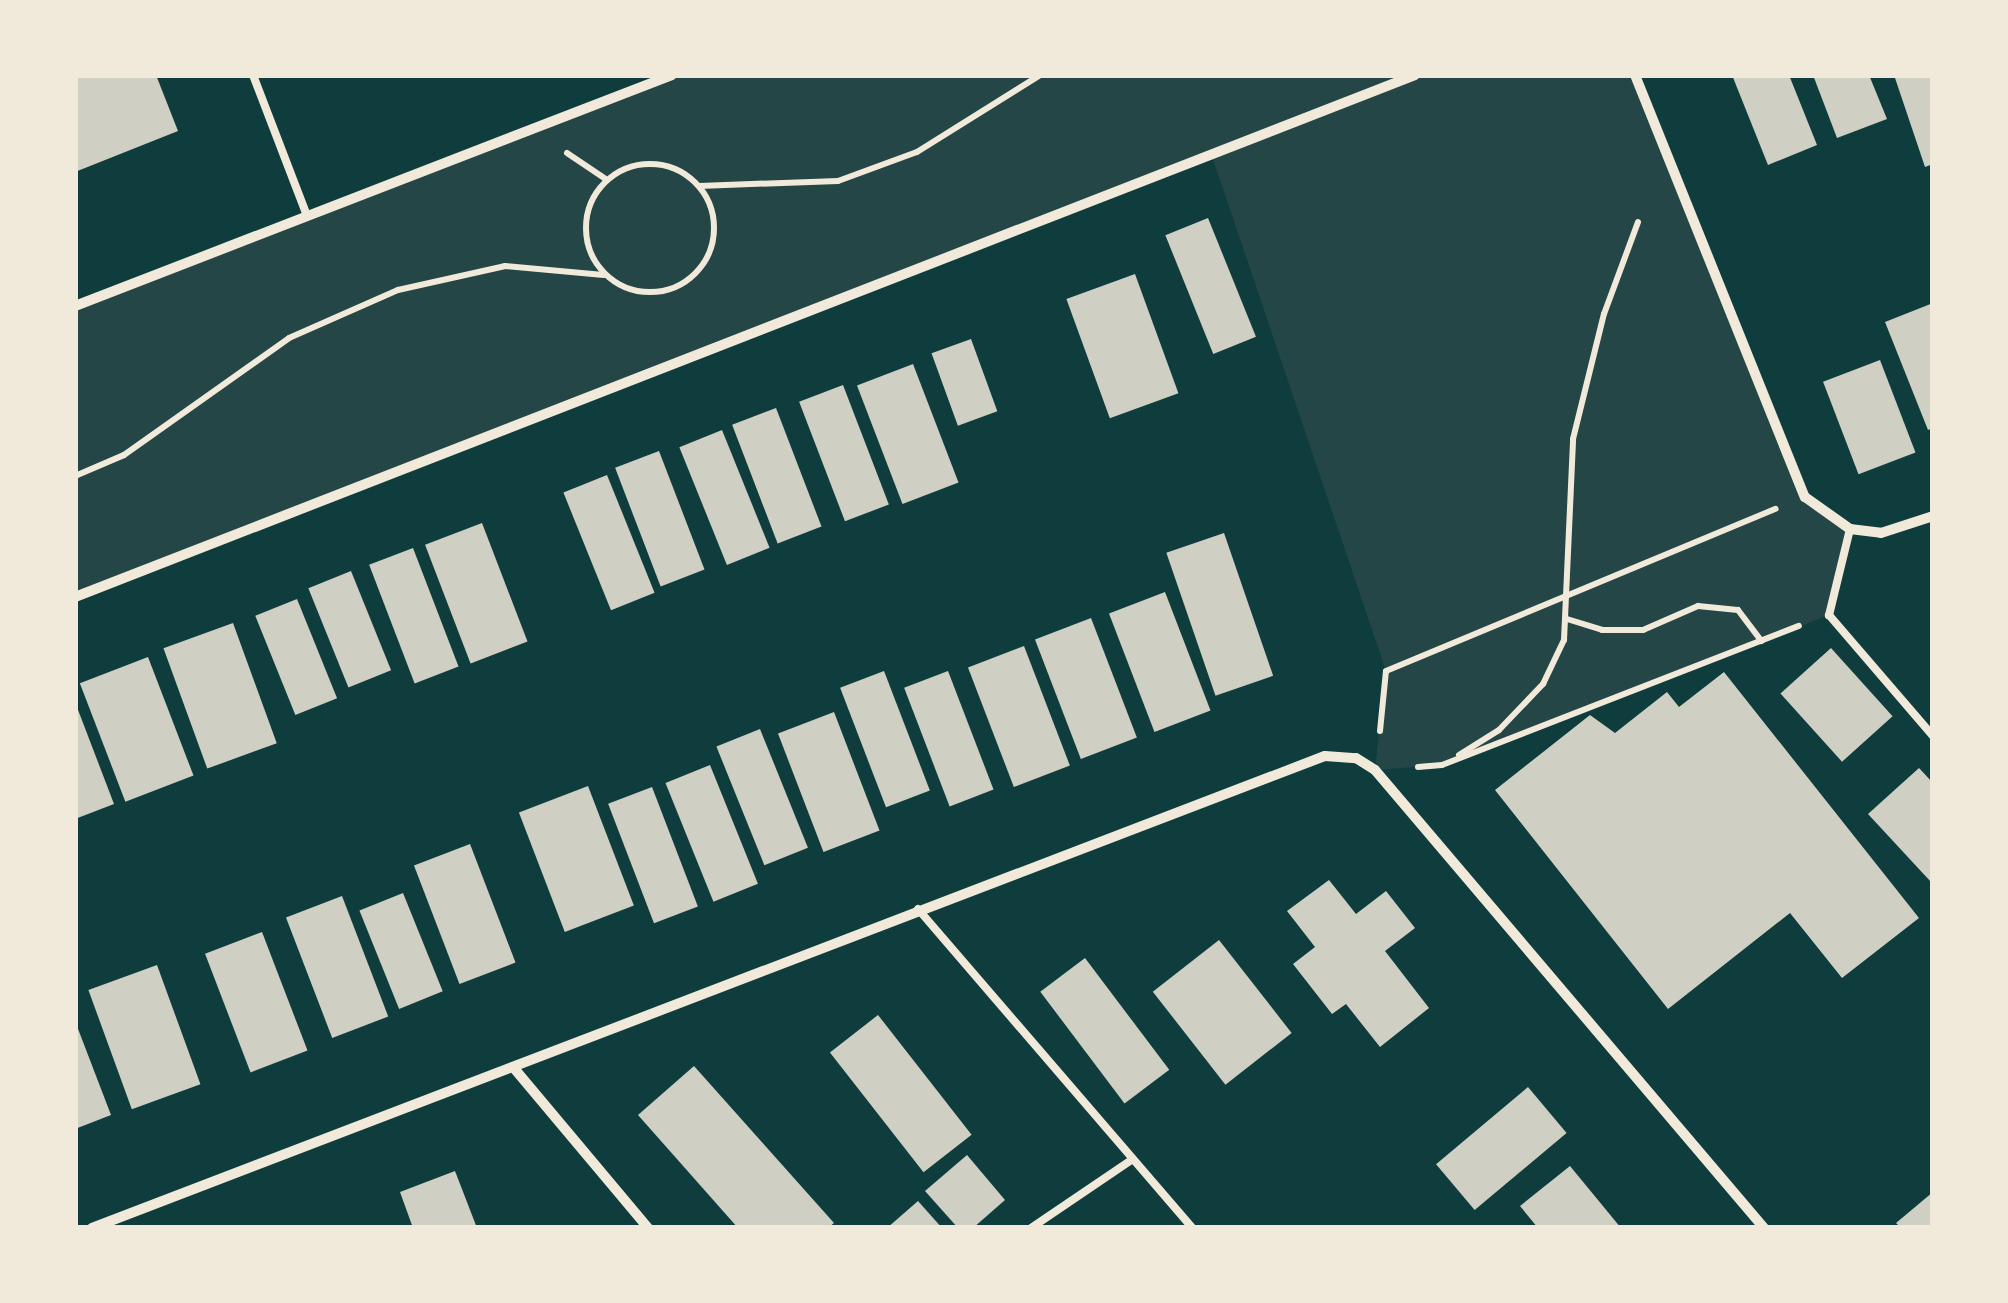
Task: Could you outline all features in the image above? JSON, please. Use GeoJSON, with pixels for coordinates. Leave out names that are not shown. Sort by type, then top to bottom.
{"type":"FeatureCollection","features":[{"type":"Feature","properties":{"kind":"street"},"geometry":{"type":"LineString","coordinates":[[75,306],[672,75]]}},
{"type":"Feature","properties":{"kind":"street"},"geometry":{"type":"LineString","coordinates":[[75,597],[1415,75]]}},
{"type":"Feature","properties":{"kind":"street"},"geometry":{"type":"LineString","coordinates":[[1636,75],[1805,496],[1850,529],[1881,533],[1933,516]]}},
{"type":"Feature","properties":{"kind":"street"},"geometry":{"type":"LineString","coordinates":[[92,1228],[918,908],[1324,756],[1356,758],[1376,770],[1764,1228]]}},
{"type":"Feature","properties":{"kind":"street"},"geometry":{"type":"LineString","coordinates":[[513,1066],[648,1228]]}},
{"type":"Feature","properties":{"kind":"lane"},"geometry":{"type":"LineString","coordinates":[[252,75],[307,216]]}},
{"type":"Feature","properties":{"kind":"lane"},"geometry":{"type":"LineString","coordinates":[[1850,529],[1829,615],[1933,736]]}},
{"type":"Feature","properties":{"kind":"lane"},"geometry":{"type":"LineString","coordinates":[[918,908],[1192,1228]]}},
{"type":"Feature","properties":{"kind":"lane"},"geometry":{"type":"LineString","coordinates":[[1030,1228],[1132,1159]]}},
{"type":"Feature","properties":{"kind":"path"},"geometry":{"type":"LineString","coordinates":[[604,274],[585,234],[594,196],[607,180],[624,169],[664,165],[699,186],[838,181],[917,152],[1040,75]]}},
{"type":"Feature","properties":{"kind":"path"},"geometry":{"type":"LineString","coordinates":[[75,476],[124,455],[289,338],[398,290],[505,266],[604,274],[643,293],[686,283],[702,268],[716,226],[699,186]]}},
{"type":"Feature","properties":{"kind":"path"},"geometry":{"type":"LineString","coordinates":[[1442,766],[1499,730],[1543,684],[1568,618],[1572,440],[1604,314],[1638,222]]}},
{"type":"Feature","properties":{"kind":"path"},"geometry":{"type":"LineString","coordinates":[[1805,496],[1386,671],[1376,770],[1442,766],[1829,615]]}},
{"type":"Feature","properties":{"kind":"path"},"geometry":{"type":"LineString","coordinates":[[1568,618],[1602,630],[1643,630],[1698,606],[1738,610],[1761,642]]}},
{"type":"Feature","properties":{"kind":"shaded area"},"geometry":{"type":"Polygon","coordinates":[[[672,75],[1635,75],[1805,497],[1850,529],[1829,615],[1442,765],[1375,770],[1386,671],[1212,156],[75,597],[75,306],[672,75]]]}},
{"type":"Feature","properties":{"kind":"building"},"geometry":{"type":"Polygon","coordinates":[[[75,75],[156,75],[178,131],[75,172],[75,75]]]}},
{"type":"Feature","properties":{"kind":"building"},"geometry":{"type":"Polygon","coordinates":[[[1732,75],[1789,75],[1817,145],[1768,165],[1732,75]]]}},
{"type":"Feature","properties":{"kind":"building"},"geometry":{"type":"Polygon","coordinates":[[[1813,75],[1869,75],[1887,119],[1837,138],[1813,75]]]}},
{"type":"Feature","properties":{"kind":"building"},"geometry":{"type":"Polygon","coordinates":[[[1894,75],[1933,75],[1933,164],[1925,167],[1894,75]]]}},
{"type":"Feature","properties":{"kind":"building"},"geometry":{"type":"Polygon","coordinates":[[[1208,218],[1256,337],[1213,354],[1165,235],[1208,218]]]}},
{"type":"Feature","properties":{"kind":"building"},"geometry":{"type":"Polygon","coordinates":[[[1135,274],[1178,393],[1110,418],[1066,299],[1135,274]]]}},
{"type":"Feature","properties":{"kind":"building"},"geometry":{"type":"Polygon","coordinates":[[[1933,303],[1933,428],[1928,430],[1885,322],[1933,303]]]}},
{"type":"Feature","properties":{"kind":"building"},"geometry":{"type":"Polygon","coordinates":[[[971,339],[997,411],[958,426],[932,353],[971,339]]]}},
{"type":"Feature","properties":{"kind":"building"},"geometry":{"type":"Polygon","coordinates":[[[1880,360],[1915,452],[1859,474],[1823,382],[1880,360]]]}},
{"type":"Feature","properties":{"kind":"building"},"geometry":{"type":"Polygon","coordinates":[[[913,364],[959,483],[902,504],[857,386],[913,364]]]}},
{"type":"Feature","properties":{"kind":"building"},"geometry":{"type":"Polygon","coordinates":[[[843,385],[889,504],[845,521],[799,402],[843,385]]]}},
{"type":"Feature","properties":{"kind":"building"},"geometry":{"type":"Polygon","coordinates":[[[776,408],[822,527],[778,543],[732,425],[776,408]]]}},
{"type":"Feature","properties":{"kind":"building"},"geometry":{"type":"Polygon","coordinates":[[[722,430],[770,548],[727,565],[679,447],[722,430]]]}},
{"type":"Feature","properties":{"kind":"building"},"geometry":{"type":"Polygon","coordinates":[[[659,451],[705,570],[661,586],[615,468],[659,451]]]}},
{"type":"Feature","properties":{"kind":"building"},"geometry":{"type":"Polygon","coordinates":[[[607,475],[655,593],[611,610],[563,493],[607,475]]]}},
{"type":"Feature","properties":{"kind":"building"},"geometry":{"type":"Polygon","coordinates":[[[482,523],[528,642],[471,663],[425,545],[482,523]]]}},
{"type":"Feature","properties":{"kind":"building"},"geometry":{"type":"Polygon","coordinates":[[[1224,533],[1273,676],[1215,696],[1166,553],[1224,533]]]}},
{"type":"Feature","properties":{"kind":"building"},"geometry":{"type":"Polygon","coordinates":[[[413,548],[459,667],[415,683],[369,565],[413,548]]]}},
{"type":"Feature","properties":{"kind":"building"},"geometry":{"type":"Polygon","coordinates":[[[351,571],[391,670],[348,687],[308,588],[351,571]]]}},
{"type":"Feature","properties":{"kind":"building"},"geometry":{"type":"Polygon","coordinates":[[[1165,592],[1211,711],[1154,732],[1109,614],[1165,592]]]}},
{"type":"Feature","properties":{"kind":"building"},"geometry":{"type":"Polygon","coordinates":[[[297,599],[337,698],[295,715],[255,616],[297,599]]]}},
{"type":"Feature","properties":{"kind":"building"},"geometry":{"type":"Polygon","coordinates":[[[1091,618],[1137,737],[1081,759],[1035,640],[1091,618]]]}},
{"type":"Feature","properties":{"kind":"building"},"geometry":{"type":"Polygon","coordinates":[[[233,623],[277,743],[207,769],[163,648],[233,623]]]}},
{"type":"Feature","properties":{"kind":"building"},"geometry":{"type":"Polygon","coordinates":[[[1024,646],[1070,765],[1014,787],[968,668],[1024,646]]]}},
{"type":"Feature","properties":{"kind":"building"},"geometry":{"type":"Polygon","coordinates":[[[1831,648],[1893,716],[1842,762],[1780,694],[1831,648]]]}},
{"type":"Feature","properties":{"kind":"building"},"geometry":{"type":"Polygon","coordinates":[[[148,657],[194,776],[125,802],[80,683],[148,657]]]}},
{"type":"Feature","properties":{"kind":"building"},"geometry":{"type":"Polygon","coordinates":[[[884,671],[930,790],[886,807],[840,688],[884,671]]]}},
{"type":"Feature","properties":{"kind":"building"},"geometry":{"type":"Polygon","coordinates":[[[948,671],[994,790],[950,806],[904,688],[948,671]]]}},
{"type":"Feature","properties":{"kind":"building"},"geometry":{"type":"Polygon","coordinates":[[[1724,672],[1919,918],[1842,978],[1790,913],[1668,1009],[1495,790],[1590,715],[1615,733],[1667,692],[1679,707],[1724,672]]]}},
{"type":"Feature","properties":{"kind":"building"},"geometry":{"type":"Polygon","coordinates":[[[75,702],[114,804],[75,819],[75,702]]]}},
{"type":"Feature","properties":{"kind":"building"},"geometry":{"type":"Polygon","coordinates":[[[834,712],[880,831],[823,852],[778,734],[834,712]]]}},
{"type":"Feature","properties":{"kind":"building"},"geometry":{"type":"Polygon","coordinates":[[[760,729],[808,848],[764,865],[716,747],[760,729]]]}},
{"type":"Feature","properties":{"kind":"building"},"geometry":{"type":"Polygon","coordinates":[[[710,765],[758,884],[713,902],[665,783],[710,765]]]}},
{"type":"Feature","properties":{"kind":"building"},"geometry":{"type":"Polygon","coordinates":[[[1919,768],[1933,783],[1931,882],[1868,814],[1919,768]]]}},
{"type":"Feature","properties":{"kind":"building"},"geometry":{"type":"Polygon","coordinates":[[[588,786],[634,905],[565,932],[519,813],[588,786]]]}},
{"type":"Feature","properties":{"kind":"building"},"geometry":{"type":"Polygon","coordinates":[[[652,787],[698,906],[654,923],[608,804],[652,787]]]}},
{"type":"Feature","properties":{"kind":"building"},"geometry":{"type":"Polygon","coordinates":[[[470,844],[516,963],[459,984],[414,866],[470,844]]]}},
{"type":"Feature","properties":{"kind":"building"},"geometry":{"type":"Polygon","coordinates":[[[1329,880],[1356,914],[1386,891],[1415,928],[1385,951],[1429,1008],[1380,1047],[1346,1004],[1332,1014],[1293,964],[1315,947],[1287,911],[1329,880]]]}},
{"type":"Feature","properties":{"kind":"building"},"geometry":{"type":"Polygon","coordinates":[[[403,893],[443,991],[399,1009],[359,911],[403,893]]]}},
{"type":"Feature","properties":{"kind":"building"},"geometry":{"type":"Polygon","coordinates":[[[342,896],[388,1016],[332,1038],[286,918],[342,896]]]}},
{"type":"Feature","properties":{"kind":"building"},"geometry":{"type":"Polygon","coordinates":[[[262,932],[308,1051],[251,1072],[205,954],[262,932]]]}},
{"type":"Feature","properties":{"kind":"building"},"geometry":{"type":"Polygon","coordinates":[[[1219,940],[1292,1033],[1225,1085],[1153,992],[1219,940]]]}},
{"type":"Feature","properties":{"kind":"building"},"geometry":{"type":"Polygon","coordinates":[[[1085,958],[1169,1070],[1125,1104],[1040,992],[1085,958]]]}},
{"type":"Feature","properties":{"kind":"building"},"geometry":{"type":"Polygon","coordinates":[[[157,965],[200,1084],[132,1109],[88,990],[157,965]]]}},
{"type":"Feature","properties":{"kind":"building"},"geometry":{"type":"Polygon","coordinates":[[[878,1015],[972,1135],[924,1172],[830,1053],[878,1015]]]}},
{"type":"Feature","properties":{"kind":"building"},"geometry":{"type":"Polygon","coordinates":[[[75,1021],[111,1115],[75,1129],[75,1021]]]}},
{"type":"Feature","properties":{"kind":"building"},"geometry":{"type":"Polygon","coordinates":[[[694,1066],[834,1223],[828,1228],[738,1228],[638,1115],[694,1066]]]}},
{"type":"Feature","properties":{"kind":"building"},"geometry":{"type":"Polygon","coordinates":[[[1528,1087],[1567,1133],[1475,1210],[1436,1164],[1528,1087]]]}},
{"type":"Feature","properties":{"kind":"building"},"geometry":{"type":"Polygon","coordinates":[[[967,1155],[1005,1200],[973,1228],[958,1228],[925,1191],[967,1155]]]}},
{"type":"Feature","properties":{"kind":"building"},"geometry":{"type":"Polygon","coordinates":[[[1570,1166],[1621,1228],[1538,1228],[1520,1206],[1570,1166]]]}},
{"type":"Feature","properties":{"kind":"building"},"geometry":{"type":"Polygon","coordinates":[[[455,1171],[477,1228],[413,1228],[400,1192],[455,1171]]]}},
{"type":"Feature","properties":{"kind":"building"},"geometry":{"type":"Polygon","coordinates":[[[1933,1192],[1933,1228],[1901,1228],[1896,1223],[1933,1192]]]}},
{"type":"Feature","properties":{"kind":"building"},"geometry":{"type":"Polygon","coordinates":[[[918,1201],[942,1228],[887,1228],[918,1201]]]}}]}
